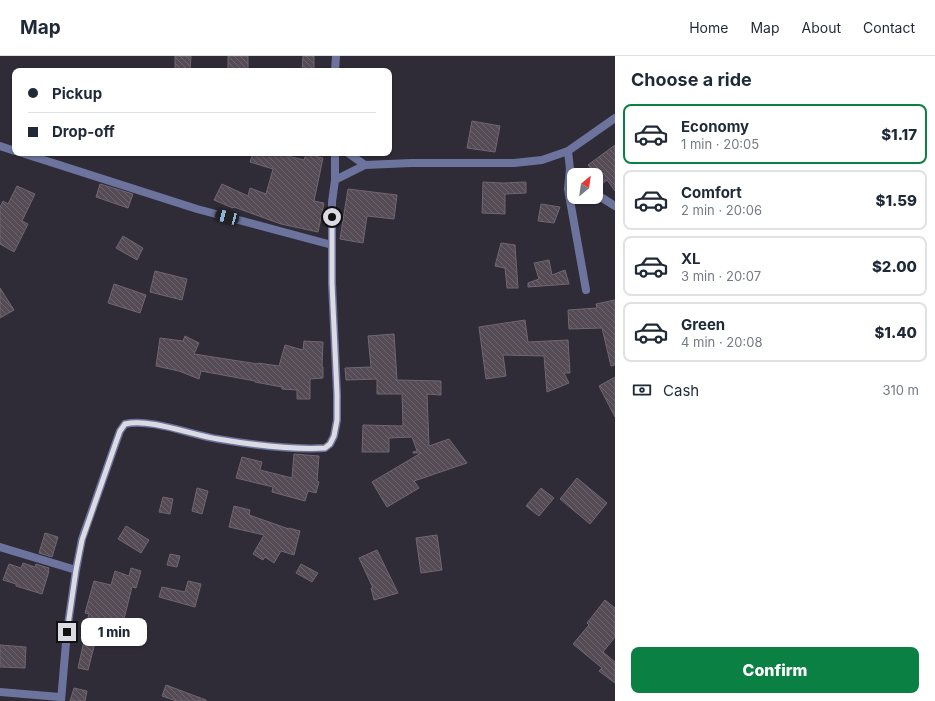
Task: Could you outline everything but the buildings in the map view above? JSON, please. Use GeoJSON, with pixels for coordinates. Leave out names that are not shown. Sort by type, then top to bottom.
{"type":"FeatureCollection","features":[{"type":"Feature","properties":{"kind":"street"},"geometry":{"type":"LineString","coordinates":[[335,68],[336,56]]}},
{"type":"Feature","properties":{"kind":"street"},"geometry":{"type":"LineString","coordinates":[[335,180],[365,165],[411,163],[514,163],[542,160],[568,152],[615,118]]}},
{"type":"Feature","properties":{"kind":"street"},"geometry":{"type":"LineString","coordinates":[[0,146],[12,150]]}},
{"type":"Feature","properties":{"kind":"street"},"geometry":{"type":"LineString","coordinates":[[568,152],[572,168]]}},
{"type":"Feature","properties":{"kind":"street"},"geometry":{"type":"LineString","coordinates":[[31,156],[197,209],[332,245]]}},
{"type":"Feature","properties":{"kind":"street"},"geometry":{"type":"LineString","coordinates":[[0,692],[61,699],[67,632],[82,540],[120,431],[125,424],[141,423],[217,439],[292,449],[325,448],[330,444],[334,436],[337,420],[332,283],[332,202],[335,180],[335,156]]}},
{"type":"Feature","properties":{"kind":"street"},"geometry":{"type":"LineString","coordinates":[[352,156],[365,165]]}},
{"type":"Feature","properties":{"kind":"street"},"geometry":{"type":"LineString","coordinates":[[603,198],[615,206]]}},
{"type":"Feature","properties":{"kind":"street"},"geometry":{"type":"LineString","coordinates":[[571,204],[586,290]]}},
{"type":"Feature","properties":{"kind":"street"},"geometry":{"type":"LineString","coordinates":[[0,547],[76,570]]}},
{"type":"Feature","properties":{"kind":"route"},"geometry":{"type":"LineString","coordinates":[[67,632],[82,540],[120,431],[125,424],[141,423],[158,425],[217,439],[292,449],[325,448],[330,444],[334,436],[337,420],[332,283],[332,217]]}}]}
